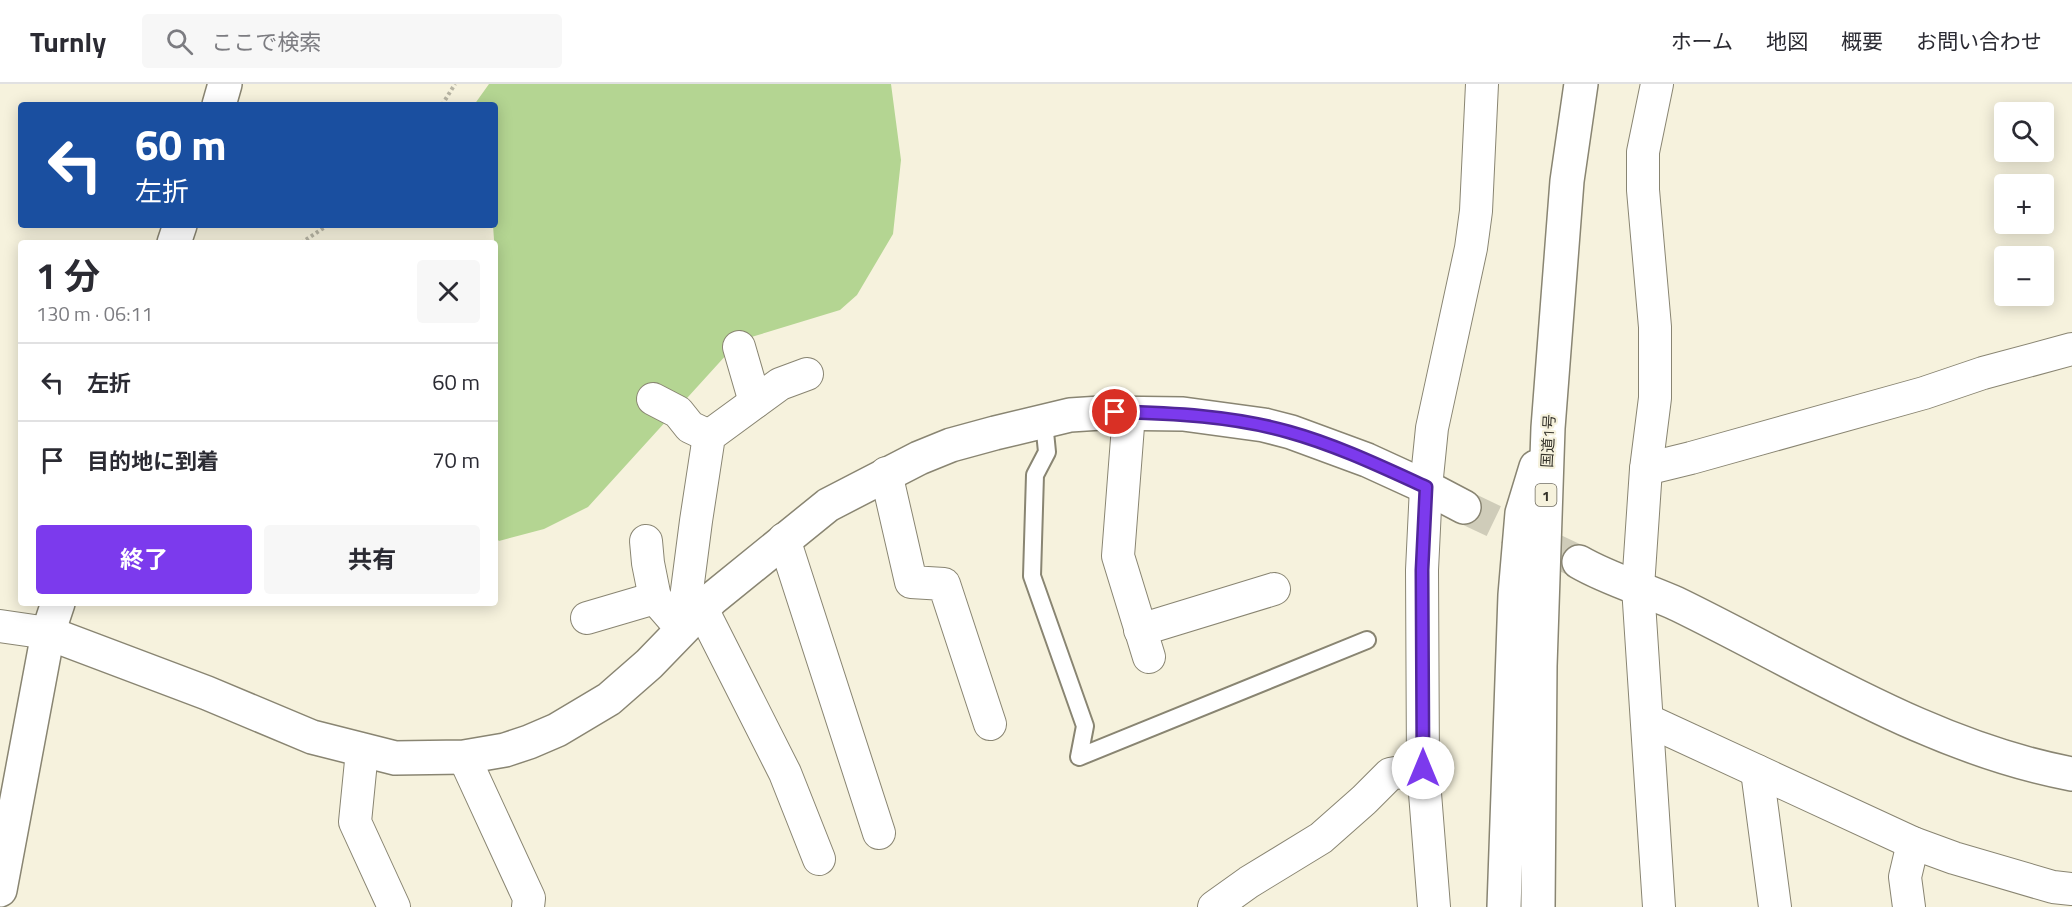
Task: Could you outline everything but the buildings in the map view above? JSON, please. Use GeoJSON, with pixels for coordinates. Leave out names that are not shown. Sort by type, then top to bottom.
{"type":"FeatureCollection","features":[{"type":"Feature","properties":{"kind":"main road"},"geometry":{"type":"LineString","coordinates":[[220,102],[225,84]]}},
{"type":"Feature","properties":{"kind":"main road","name":"国道1号"},"geometry":{"type":"LineString","coordinates":[[1544,900],[1540,666],[1548,428],[1567,181],[1581,84]]}},
{"type":"Feature","properties":{"kind":"main road"},"geometry":{"type":"LineString","coordinates":[[0,890],[53,618],[207,693],[312,737],[394,758],[464,757],[505,750],[529,742],[557,730],[609,699],[649,664],[692,619],[784,539],[828,505],[886,473],[951,445],[1070,415],[1183,414],[1282,430],[1366,460],[1464,507]]}},
{"type":"Feature","properties":{"kind":"main road","name":"1"},"geometry":{"type":"LineString","coordinates":[[1504,907],[1515,595],[1522,513],[1548,428]]}},
{"type":"Feature","properties":{"kind":"main road"},"geometry":{"type":"LineString","coordinates":[[1579,562],[1593,570],[1638,587],[1929,730],[2031,765],[2072,774]]}},
{"type":"Feature","properties":{"kind":"street"},"geometry":{"type":"LineString","coordinates":[[1434,907],[1423,768],[1422,570],[1426,487],[1432,428],[1471,248],[1476,211],[1482,84]]}},
{"type":"Feature","properties":{"kind":"street"},"geometry":{"type":"LineString","coordinates":[[1657,84],[1644,152],[1643,190],[1655,327],[1655,398],[1646,469],[1638,587],[1659,907]]}},
{"type":"Feature","properties":{"kind":"street"},"geometry":{"type":"LineString","coordinates":[[739,347],[755,402]]}},
{"type":"Feature","properties":{"kind":"street"},"geometry":{"type":"LineString","coordinates":[[1646,469],[1912,396],[1983,373],[2072,349]]}},
{"type":"Feature","properties":{"kind":"street"},"geometry":{"type":"LineString","coordinates":[[692,619],[696,521],[709,436],[780,384],[807,374]]}},
{"type":"Feature","properties":{"kind":"street"},"geometry":{"type":"LineString","coordinates":[[653,399],[678,412],[690,427],[709,436]]}},
{"type":"Feature","properties":{"kind":"street"},"geometry":{"type":"LineString","coordinates":[[1129,413],[1119,556],[1144,643],[1274,589]]}},
{"type":"Feature","properties":{"kind":"street"},"geometry":{"type":"LineString","coordinates":[[886,473],[911,582],[944,584],[990,724]]}},
{"type":"Feature","properties":{"kind":"street"},"geometry":{"type":"LineString","coordinates":[[784,539],[879,834]]}},
{"type":"Feature","properties":{"kind":"street"},"geometry":{"type":"LineString","coordinates":[[646,541],[655,598]]}},
{"type":"Feature","properties":{"kind":"street"},"geometry":{"type":"LineString","coordinates":[[587,618],[655,598],[692,619],[785,773],[819,859]]}},
{"type":"Feature","properties":{"kind":"street"},"geometry":{"type":"LineString","coordinates":[[0,626],[53,618]]}},
{"type":"Feature","properties":{"kind":"street"},"geometry":{"type":"LineString","coordinates":[[1647,720],[1913,843],[1954,858],[2042,884],[2072,889]]}},
{"type":"Feature","properties":{"kind":"street"},"geometry":{"type":"LineString","coordinates":[[362,751],[355,822],[394,907]]}},
{"type":"Feature","properties":{"kind":"street"},"geometry":{"type":"LineString","coordinates":[[464,757],[529,898],[528,907]]}},
{"type":"Feature","properties":{"kind":"street"},"geometry":{"type":"LineString","coordinates":[[1215,907],[1249,882],[1321,838],[1390,774],[1423,768]]}},
{"type":"Feature","properties":{"kind":"street"},"geometry":{"type":"LineString","coordinates":[[1757,771],[1775,907]]}},
{"type":"Feature","properties":{"kind":"street"},"geometry":{"type":"LineString","coordinates":[[1909,907],[1905,877],[1913,843]]}},
{"type":"Feature","properties":{"kind":"lane"},"geometry":{"type":"LineString","coordinates":[[1044,422],[1047,452],[1035,475],[1032,576],[1085,726],[1079,757],[1367,640]]}},
{"type":"Feature","properties":{"kind":"path"},"geometry":{"type":"LineString","coordinates":[[444,102],[455,84]]}},
{"type":"Feature","properties":{"kind":"path"},"geometry":{"type":"LineString","coordinates":[[306,240],[324,228]]}},
{"type":"Feature","properties":{"kind":"green space"},"geometry":{"type":"Polygon","coordinates":[[[489,84],[891,84],[901,160],[893,234],[857,295],[840,310],[748,338],[728,353],[588,507],[544,529],[499,541],[498,240],[494,240],[493,228],[498,228],[498,102],[476,102],[489,84]]]}},
{"type":"Feature","properties":{"kind":"tunnel"},"geometry":{"type":"LineString","coordinates":[[1464,507],[1579,562]]}},
{"type":"Feature","properties":{"kind":"route"},"geometry":{"type":"LineString","coordinates":[[1115,412],[1183,414],[1264,425],[1291,432],[1348,453],[1426,487],[1422,570],[1423,768]]}}]}
